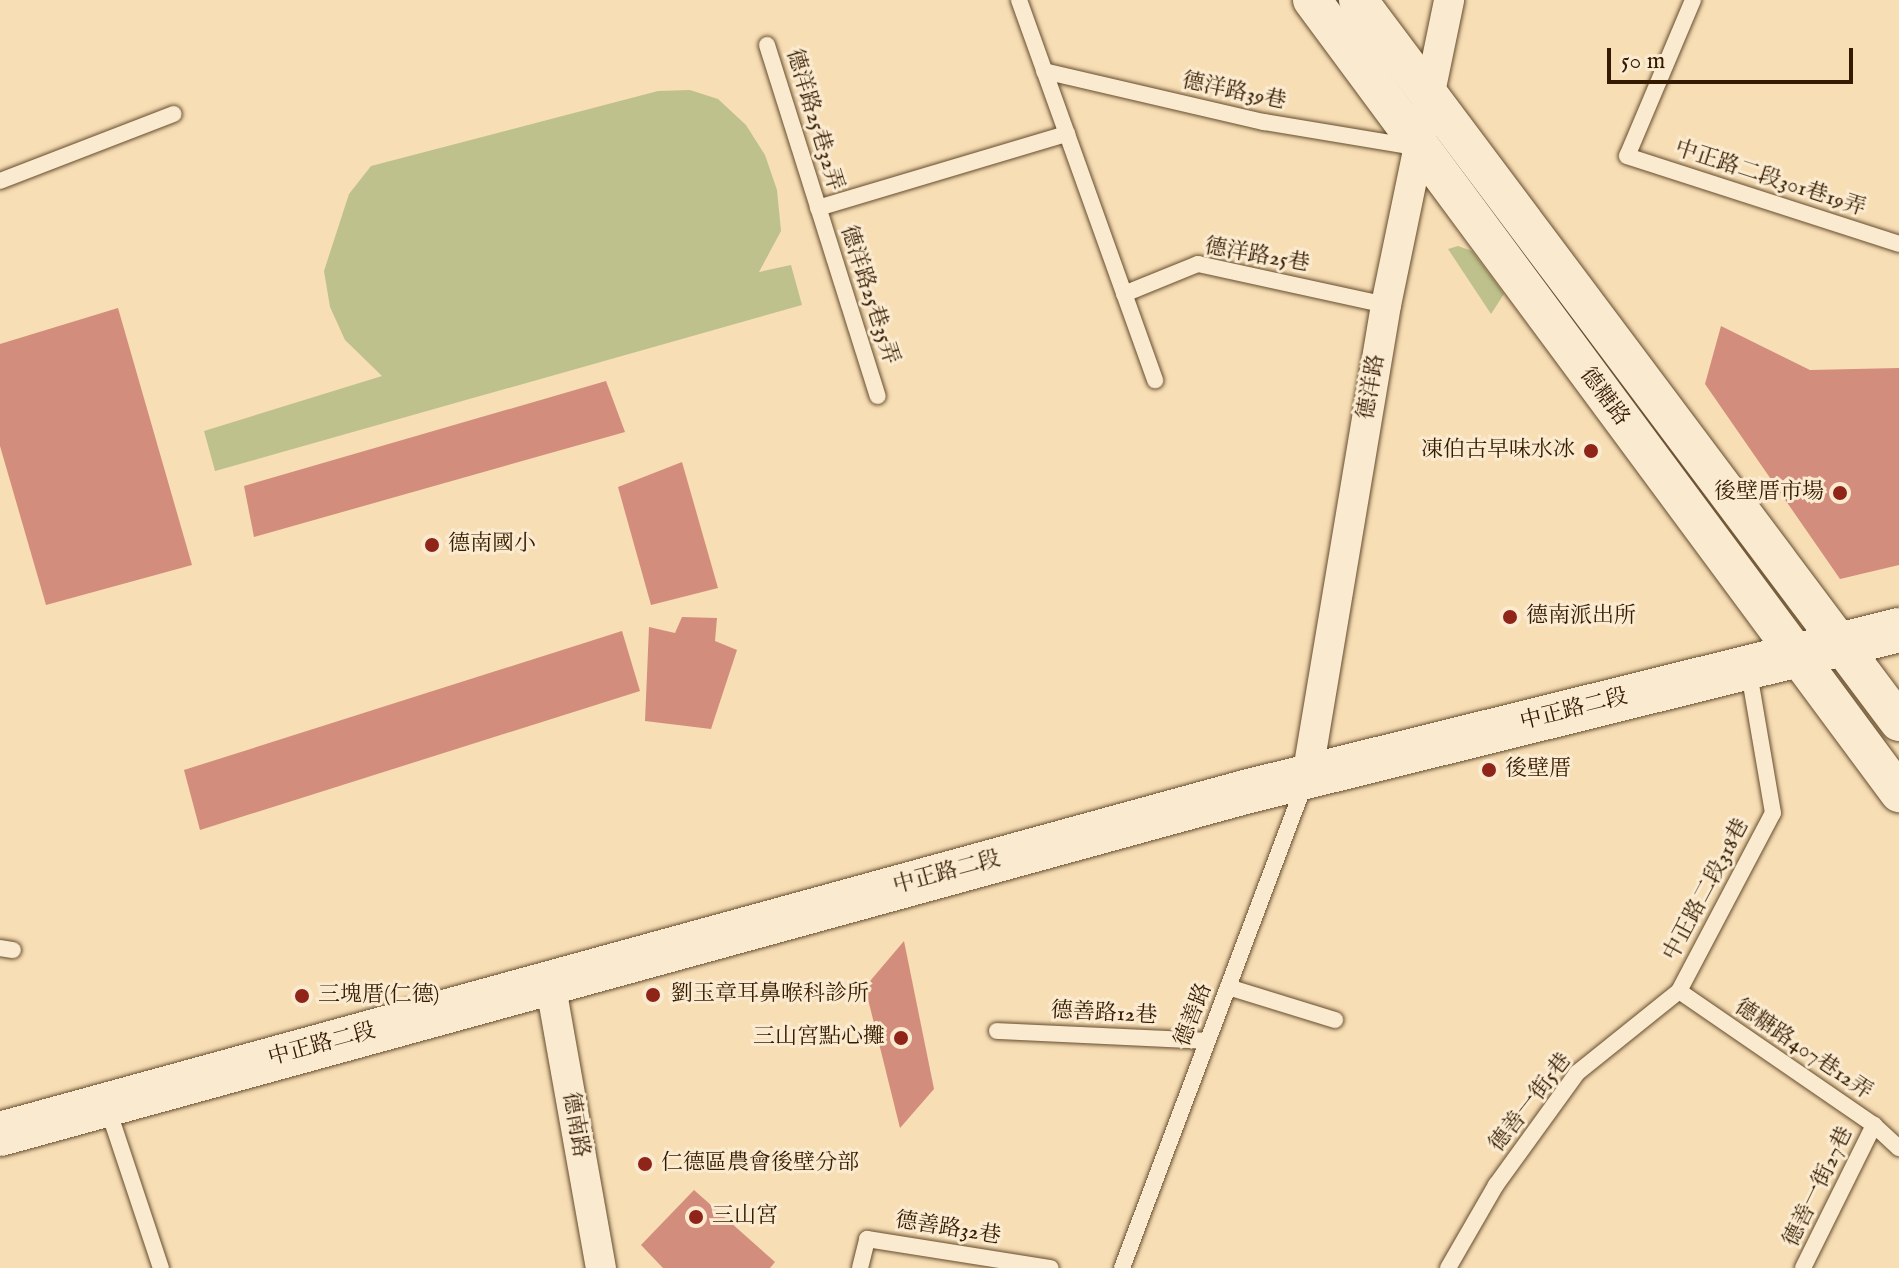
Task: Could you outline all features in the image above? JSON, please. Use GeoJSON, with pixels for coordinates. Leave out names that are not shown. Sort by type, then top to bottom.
{"type":"FeatureCollection","features":[{"type":"Feature","properties":{"kind":"main road","name":"中正路二段"},"geometry":{"type":"LineString","coordinates":[[0,1134],[1307,777],[1899,630]]}},
{"type":"Feature","properties":{"kind":"street","name":"德糖路"},"geometry":{"type":"LineString","coordinates":[[1312,0],[1417,147],[1899,793]]}},
{"type":"Feature","properties":{"kind":"street","name":"德糖路"},"geometry":{"type":"LineString","coordinates":[[1358,0],[1430,101],[1899,722]]}},
{"type":"Feature","properties":{"kind":"street","name":"德洋路"},"geometry":{"type":"LineString","coordinates":[[1307,777],[1386,305],[1449,0]]}},
{"type":"Feature","properties":{"kind":"street","name":"德南路"},"geometry":{"type":"LineString","coordinates":[[550,982],[601,1268]]}},
{"type":"Feature","properties":{"kind":"lane"},"geometry":{"type":"LineString","coordinates":[[1019,0],[1155,380]]}},
{"type":"Feature","properties":{"kind":"lane","name":"中正路二段301巷19弄"},"geometry":{"type":"LineString","coordinates":[[1693,0],[1627,156],[1899,244]]}},
{"type":"Feature","properties":{"kind":"lane","name":"德洋路25巷32弄"},"geometry":{"type":"LineString","coordinates":[[767,45],[818,208]]}},
{"type":"Feature","properties":{"kind":"lane","name":"德洋路39巷"},"geometry":{"type":"LineString","coordinates":[[1044,71],[1264,122],[1417,147]]}},
{"type":"Feature","properties":{"kind":"lane"},"geometry":{"type":"LineString","coordinates":[[0,181],[174,114]]}},
{"type":"Feature","properties":{"kind":"lane"},"geometry":{"type":"LineString","coordinates":[[818,208],[1067,134]]}},
{"type":"Feature","properties":{"kind":"lane","name":"德洋路25巷35弄"},"geometry":{"type":"LineString","coordinates":[[818,208],[878,396]]}},
{"type":"Feature","properties":{"kind":"lane","name":"德洋路25巷"},"geometry":{"type":"LineString","coordinates":[[1124,294],[1198,264],[1386,305]]}},
{"type":"Feature","properties":{"kind":"lane","name":"中正路二段318巷"},"geometry":{"type":"LineString","coordinates":[[1679,991],[1773,813],[1748,667]]}},
{"type":"Feature","properties":{"kind":"lane","name":"德善路"},"geometry":{"type":"LineString","coordinates":[[1122,1268],[1307,777]]}},
{"type":"Feature","properties":{"kind":"lane"},"geometry":{"type":"LineString","coordinates":[[1228,987],[1335,1020]]}},
{"type":"Feature","properties":{"kind":"lane","name":"德糖路407巷12弄"},"geometry":{"type":"LineString","coordinates":[[1679,991],[1874,1125],[1899,1148]]}},
{"type":"Feature","properties":{"kind":"lane","name":"德善一街5巷"},"geometry":{"type":"LineString","coordinates":[[1448,1268],[1496,1185],[1577,1073],[1679,991]]}},
{"type":"Feature","properties":{"kind":"lane","name":"德善路12巷"},"geometry":{"type":"LineString","coordinates":[[997,1031],[1207,1041]]}},
{"type":"Feature","properties":{"kind":"lane"},"geometry":{"type":"LineString","coordinates":[[106,1105],[161,1268]]}},
{"type":"Feature","properties":{"kind":"lane","name":"德善一街27巷"},"geometry":{"type":"LineString","coordinates":[[1803,1268],[1874,1125]]}},
{"type":"Feature","properties":{"kind":"lane","name":"德善路32巷"},"geometry":{"type":"LineString","coordinates":[[860,1268],[867,1239],[1051,1268]]}},
{"type":"Feature","properties":{"kind":"green space"},"geometry":{"type":"Polygon","coordinates":[[[690,90],[718,99],[746,125],[765,155],[777,190],[781,231],[759,272],[791,265],[802,305],[215,471],[204,431],[382,376],[345,340],[330,307],[324,271],[349,194],[371,166],[658,91],[690,90]]]}},
{"type":"Feature","properties":{"kind":"green space"},"geometry":{"type":"Polygon","coordinates":[[[1458,246],[1472,251],[1504,294],[1491,314],[1448,249],[1458,246]]]}},
{"type":"Feature","properties":{"kind":"building"},"geometry":{"type":"Polygon","coordinates":[[[118,308],[192,565],[46,605],[0,446],[0,344],[118,308]]]}},
{"type":"Feature","properties":{"kind":"building","name":"後壁厝市場"},"geometry":{"type":"Polygon","coordinates":[[[1721,326],[1810,370],[1899,368],[1899,565],[1840,579],[1705,384],[1721,326]]]}},
{"type":"Feature","properties":{"kind":"building"},"geometry":{"type":"Polygon","coordinates":[[[606,381],[625,432],[254,537],[244,486],[606,381]]]}},
{"type":"Feature","properties":{"kind":"building"},"geometry":{"type":"Polygon","coordinates":[[[682,462],[718,588],[651,605],[618,487],[682,462]]]}},
{"type":"Feature","properties":{"kind":"building"},"geometry":{"type":"Polygon","coordinates":[[[682,617],[717,618],[715,641],[737,650],[711,729],[645,721],[649,627],[675,633],[682,617]]]}},
{"type":"Feature","properties":{"kind":"building"},"geometry":{"type":"Polygon","coordinates":[[[622,631],[640,691],[200,830],[184,770],[622,631]]]}},
{"type":"Feature","properties":{"kind":"building","name":"三山宮點心攤"},"geometry":{"type":"Polygon","coordinates":[[[904,941],[934,1089],[900,1128],[865,987],[904,941]]]}},
{"type":"Feature","properties":{"kind":"building","name":"三山宮"},"geometry":{"type":"Polygon","coordinates":[[[694,1190],[775,1262],[770,1268],[663,1268],[641,1245],[694,1190]]]}},
{"type":"Feature","properties":{"kind":"place","name":"凍伯古早味水冰"},"geometry":{"type":"Point","coordinates":[1591,451]}},
{"type":"Feature","properties":{"kind":"place","name":"後壁厝市場"},"geometry":{"type":"Point","coordinates":[1840,493]}},
{"type":"Feature","properties":{"kind":"place","name":"德南國小"},"geometry":{"type":"Point","coordinates":[432,545]}},
{"type":"Feature","properties":{"kind":"place","name":"德南派出所"},"geometry":{"type":"Point","coordinates":[1510,617]}},
{"type":"Feature","properties":{"kind":"place","name":"後壁厝"},"geometry":{"type":"Point","coordinates":[1489,770]}},
{"type":"Feature","properties":{"kind":"place","name":"劉玉章耳鼻喉科診所"},"geometry":{"type":"Point","coordinates":[653,995]}},
{"type":"Feature","properties":{"kind":"place","name":"三塊厝(仁德)"},"geometry":{"type":"Point","coordinates":[302,996]}},
{"type":"Feature","properties":{"kind":"place","name":"三山宮點心攤"},"geometry":{"type":"Point","coordinates":[901,1038]}},
{"type":"Feature","properties":{"kind":"place","name":"仁德區農會後壁分部"},"geometry":{"type":"Point","coordinates":[645,1164]}},
{"type":"Feature","properties":{"kind":"place","name":"三山宮"},"geometry":{"type":"Point","coordinates":[696,1217]}}]}
